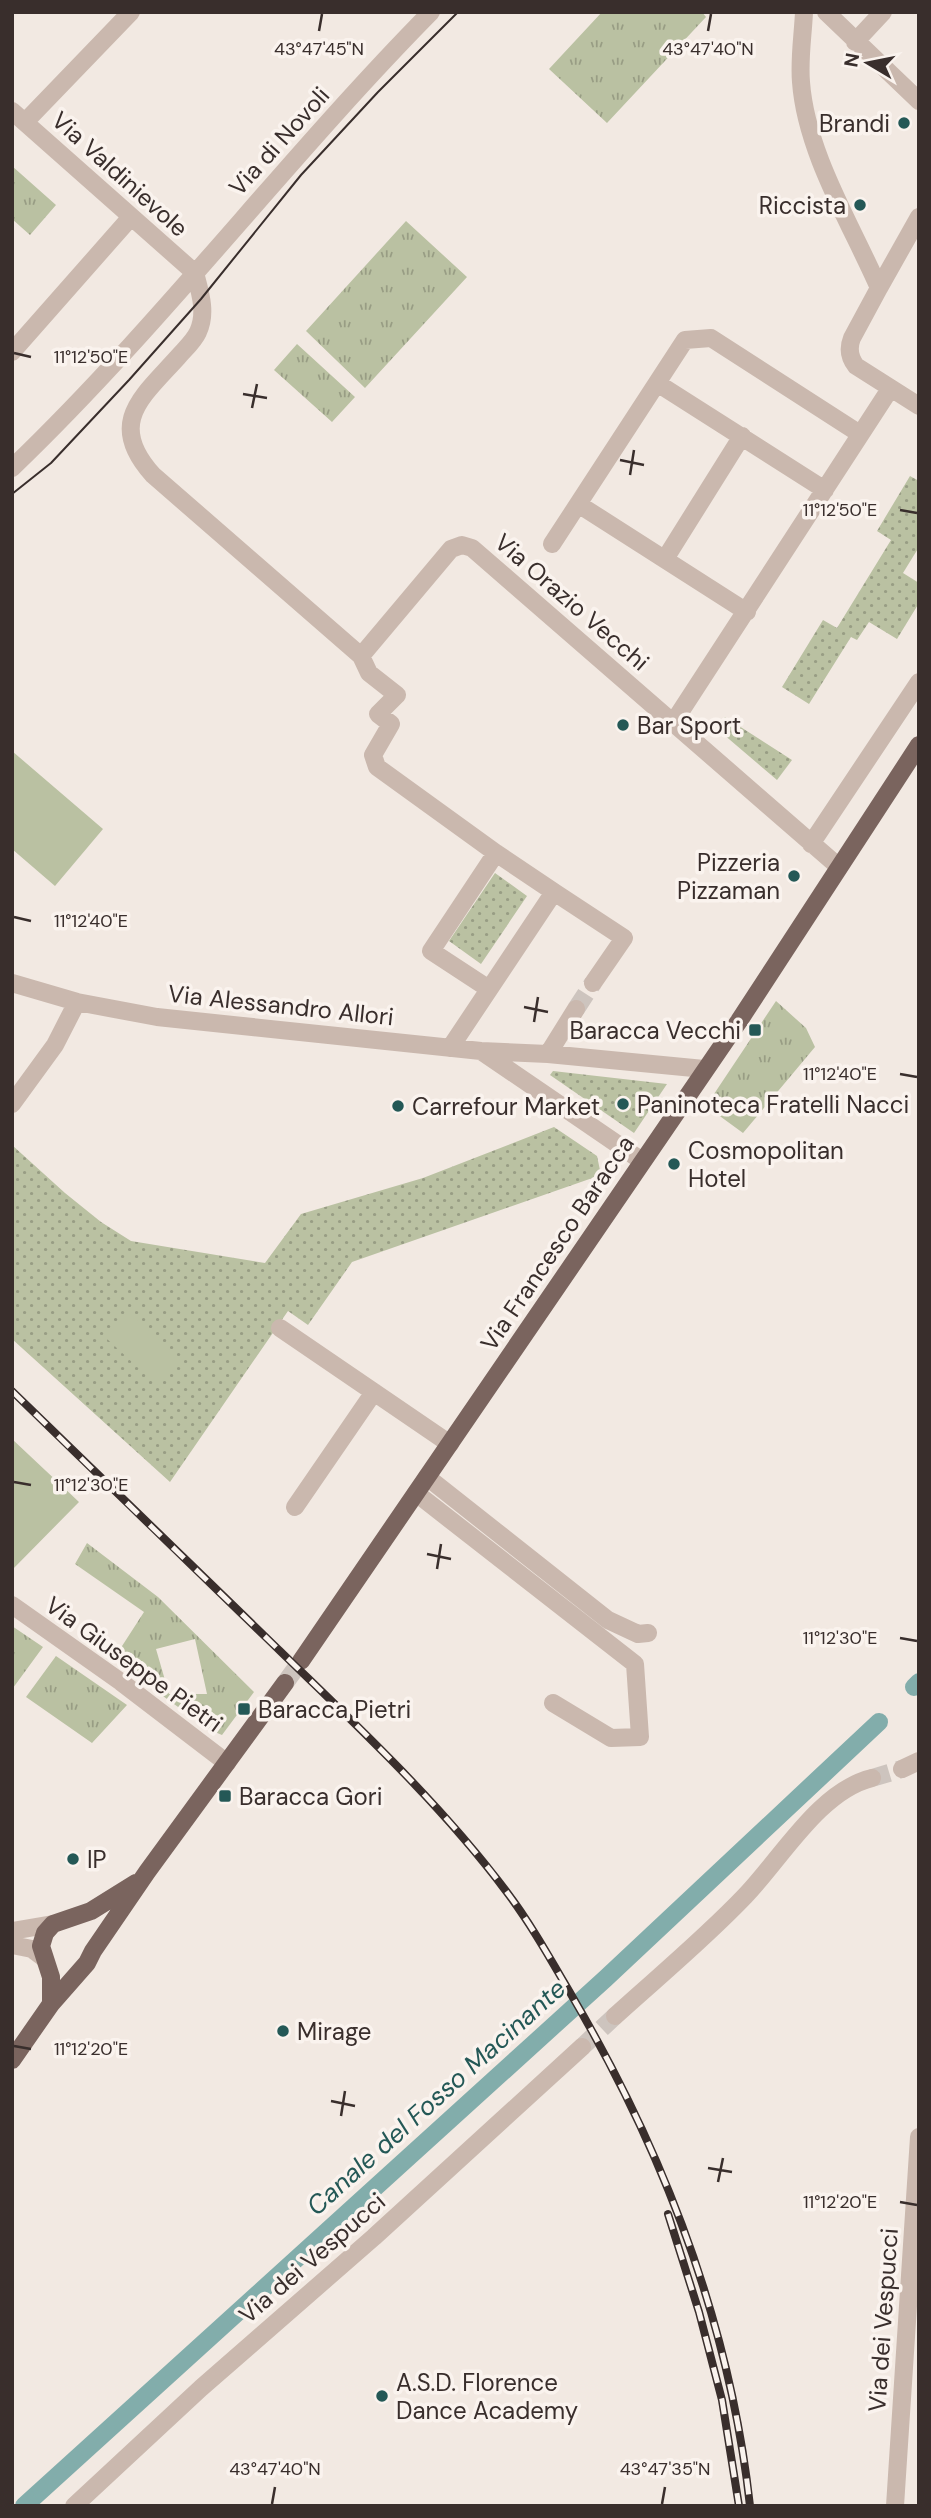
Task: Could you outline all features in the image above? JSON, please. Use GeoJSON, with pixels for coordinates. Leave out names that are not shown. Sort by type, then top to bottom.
{"type":"FeatureCollection","features":[{"type":"Feature","properties":{"kind":"main road","name":"Via Francesco Baracca"},"geometry":{"type":"LineString","coordinates":[[301,1661],[739,1021],[919,745]]}},
{"type":"Feature","properties":{"kind":"main road"},"geometry":{"type":"LineString","coordinates":[[12,2060],[285,1684]]}},
{"type":"Feature","properties":{"kind":"main road"},"geometry":{"type":"LineString","coordinates":[[51,2004],[52,1986],[42,1940],[60,1922],[91,1911],[141,1880]]}},
{"type":"Feature","properties":{"kind":"main road"},"geometry":{"type":"LineString","coordinates":[[60,1922],[84,1927],[92,1938],[93,1951]]}},
{"type":"Feature","properties":{"kind":"main road"},"geometry":{"type":"LineString","coordinates":[[46,1961],[64,1972],[82,1967]]}},
{"type":"Feature","properties":{"kind":"street"},"geometry":{"type":"LineString","coordinates":[[19,117],[131,12]]}},
{"type":"Feature","properties":{"kind":"street","name":"Via di Novoli"},"geometry":{"type":"LineString","coordinates":[[12,468],[195,273],[431,12]]}},
{"type":"Feature","properties":{"kind":"street"},"geometry":{"type":"LineString","coordinates":[[804,12],[801,82],[808,124],[816,151],[879,288]]}},
{"type":"Feature","properties":{"kind":"street"},"geometry":{"type":"LineString","coordinates":[[825,12],[919,101]]}},
{"type":"Feature","properties":{"kind":"street"},"geometry":{"type":"LineString","coordinates":[[855,42],[883,12]]}},
{"type":"Feature","properties":{"kind":"street","name":"Via Valdinievole"},"geometry":{"type":"LineString","coordinates":[[19,117],[195,273]]}},
{"type":"Feature","properties":{"kind":"street"},"geometry":{"type":"LineString","coordinates":[[12,352],[131,216]]}},
{"type":"Feature","properties":{"kind":"street"},"geometry":{"type":"LineString","coordinates":[[919,217],[852,338],[849,353],[856,366],[919,406]]}},
{"type":"Feature","properties":{"kind":"street"},"geometry":{"type":"LineString","coordinates":[[195,273],[202,306],[198,332],[137,404],[131,427],[132,440],[141,461],[153,475],[361,656],[369,673],[397,695],[378,714],[391,724],[373,755],[377,766],[496,853],[624,938],[593,983]]}},
{"type":"Feature","properties":{"kind":"street"},"geometry":{"type":"LineString","coordinates":[[552,544],[685,340],[711,338],[860,434]]}},
{"type":"Feature","properties":{"kind":"street"},"geometry":{"type":"LineString","coordinates":[[657,383],[825,490]]}},
{"type":"Feature","properties":{"kind":"street"},"geometry":{"type":"LineString","coordinates":[[673,723],[890,388]]}},
{"type":"Feature","properties":{"kind":"street"},"geometry":{"type":"LineString","coordinates":[[665,559],[742,436]]}},
{"type":"Feature","properties":{"kind":"street"},"geometry":{"type":"LineString","coordinates":[[578,504],[747,612]]}},
{"type":"Feature","properties":{"kind":"street","name":"Via Orazio Vecchi"},"geometry":{"type":"LineString","coordinates":[[361,656],[451,549],[457,545],[466,545],[839,867]]}},
{"type":"Feature","properties":{"kind":"street"},"geometry":{"type":"LineString","coordinates":[[811,844],[919,682]]}},
{"type":"Feature","properties":{"kind":"street"},"geometry":{"type":"LineString","coordinates":[[489,989],[431,951],[496,853]]}},
{"type":"Feature","properties":{"kind":"street"},"geometry":{"type":"LineString","coordinates":[[450,1048],[554,892]]}},
{"type":"Feature","properties":{"kind":"street","name":"Via Alessandro Allori"},"geometry":{"type":"LineString","coordinates":[[12,983],[77,1002],[183,1020],[481,1051],[548,1054],[705,1069]]}},
{"type":"Feature","properties":{"kind":"street"},"geometry":{"type":"LineString","coordinates":[[12,1104],[55,1045],[77,1002]]}},
{"type":"Feature","properties":{"kind":"street"},"geometry":{"type":"LineString","coordinates":[[548,1054],[576,1009]]}},
{"type":"Feature","properties":{"kind":"street","name":"Via Alessandro Allori"},"geometry":{"type":"LineString","coordinates":[[481,1051],[642,1161]]}},
{"type":"Feature","properties":{"kind":"street"},"geometry":{"type":"LineString","coordinates":[[280,1328],[450,1444]]}},
{"type":"Feature","properties":{"kind":"street"},"geometry":{"type":"LineString","coordinates":[[295,1507],[374,1392]]}},
{"type":"Feature","properties":{"kind":"street"},"geometry":{"type":"LineString","coordinates":[[427,1477],[608,1620],[638,1634],[648,1633]]}},
{"type":"Feature","properties":{"kind":"street"},"geometry":{"type":"LineString","coordinates":[[416,1493],[635,1664],[640,1737],[611,1738],[553,1703]]}},
{"type":"Feature","properties":{"kind":"street","name":"Via Giuseppe Pietri"},"geometry":{"type":"LineString","coordinates":[[12,1605],[121,1682],[227,1763]]}},
{"type":"Feature","properties":{"kind":"street"},"geometry":{"type":"LineString","coordinates":[[573,1615],[591,1606]]}},
{"type":"Feature","properties":{"kind":"street"},"geometry":{"type":"LineString","coordinates":[[910,1773],[919,1761]]}},
{"type":"Feature","properties":{"kind":"street"},"geometry":{"type":"LineString","coordinates":[[615,2016],[745,1896],[821,1809],[853,1784],[872,1778]]}},
{"type":"Feature","properties":{"kind":"street"},"geometry":{"type":"LineString","coordinates":[[12,1931],[60,1922]]}},
{"type":"Feature","properties":{"kind":"street"},"geometry":{"type":"LineString","coordinates":[[12,1944],[32,1949],[46,1961]]}},
{"type":"Feature","properties":{"kind":"street","name":"Via dei Vespucci"},"geometry":{"type":"LineString","coordinates":[[74,2506],[201,2388],[374,2237],[582,2047]]}},
{"type":"Feature","properties":{"kind":"street","name":"Via dei Vespucci"},"geometry":{"type":"LineString","coordinates":[[895,2506],[919,2137]]}},
{"type":"Feature","properties":{"kind":"green space"},"geometry":{"type":"Polygon","coordinates":[[[602,12],[702,12],[706,17],[607,123],[549,69],[602,12]]]}},
{"type":"Feature","properties":{"kind":"green space"},"geometry":{"type":"Polygon","coordinates":[[[12,166],[56,205],[30,235],[12,219],[12,166]]]}},
{"type":"Feature","properties":{"kind":"green space"},"geometry":{"type":"Polygon","coordinates":[[[406,221],[467,277],[365,388],[306,331],[406,221]]]}},
{"type":"Feature","properties":{"kind":"green space"},"geometry":{"type":"Polygon","coordinates":[[[297,344],[355,397],[332,422],[274,370],[297,344]]]}},
{"type":"Feature","properties":{"kind":"green space"},"geometry":{"type":"Polygon","coordinates":[[[910,476],[919,481],[919,547],[903,573],[919,583],[919,603],[897,639],[869,622],[857,640],[851,637],[809,704],[782,687],[823,620],[837,628],[891,540],[877,531],[910,476]]]}},
{"type":"Feature","properties":{"kind":"green space"},"geometry":{"type":"Polygon","coordinates":[[[725,717],[792,760],[777,780],[716,728],[725,717]]]}},
{"type":"Feature","properties":{"kind":"green space"},"geometry":{"type":"Polygon","coordinates":[[[12,751],[103,829],[55,886],[12,849],[12,751]]]}},
{"type":"Feature","properties":{"kind":"green space"},"geometry":{"type":"Polygon","coordinates":[[[495,873],[527,896],[481,964],[449,941],[495,873]]]}},
{"type":"Feature","properties":{"kind":"green space"},"geometry":{"type":"Polygon","coordinates":[[[776,1001],[806,1028],[815,1047],[743,1133],[706,1106],[776,1001]]]}},
{"type":"Feature","properties":{"kind":"green space"},"geometry":{"type":"Polygon","coordinates":[[[553,1071],[667,1084],[634,1133],[550,1075],[553,1071]]]}},
{"type":"Feature","properties":{"kind":"green space"},"geometry":{"type":"Polygon","coordinates":[[[554,1127],[597,1156],[601,1175],[352,1262],[308,1325],[288,1311],[170,1482],[12,1339],[12,1145],[65,1193],[101,1222],[131,1241],[265,1263],[301,1214],[423,1178],[554,1127]]]}},
{"type":"Feature","properties":{"kind":"green space"},"geometry":{"type":"Polygon","coordinates":[[[127,1311],[180,1359],[157,1385],[106,1338],[127,1311]]]}},
{"type":"Feature","properties":{"kind":"green space"},"geometry":{"type":"Polygon","coordinates":[[[12,1439],[79,1502],[12,1570],[12,1439]]]}},
{"type":"Feature","properties":{"kind":"green space"},"geometry":{"type":"Polygon","coordinates":[[[87,1543],[158,1597],[254,1692],[222,1735],[210,1730],[113,1660],[144,1612],[75,1564],[87,1543]],[[195,1639],[156,1649],[169,1694],[207,1694],[195,1639]]]}},
{"type":"Feature","properties":{"kind":"green space"},"geometry":{"type":"Polygon","coordinates":[[[12,1626],[43,1647],[13,1688],[12,1688],[12,1626]]]}},
{"type":"Feature","properties":{"kind":"green space"},"geometry":{"type":"Polygon","coordinates":[[[56,1656],[127,1705],[92,1743],[26,1697],[56,1656]]]}},
{"type":"Feature","properties":{"kind":"waterway","name":"Canale del Fosso Macinante"},"geometry":{"type":"LineString","coordinates":[[914,1687],[919,1682]]}},
{"type":"Feature","properties":{"kind":"waterway","name":"Canale del Fosso Macinante"},"geometry":{"type":"LineString","coordinates":[[24,2506],[605,1979],[879,1722]]}},
{"type":"Feature","properties":{"kind":"tunnel"},"geometry":{"type":"LineString","coordinates":[[576,1009],[593,983]]}},
{"type":"Feature","properties":{"kind":"tunnel"},"geometry":{"type":"LineString","coordinates":[[285,1683],[301,1661]]}},
{"type":"Feature","properties":{"kind":"tunnel"},"geometry":{"type":"LineString","coordinates":[[872,1778],[902,1769]]}},
{"type":"Feature","properties":{"kind":"tunnel"},"geometry":{"type":"LineString","coordinates":[[582,2047],[615,2016]]}},
{"type":"Feature","properties":{"kind":"tram line"},"geometry":{"type":"LineString","coordinates":[[12,494],[51,463],[129,380],[201,299],[301,175],[378,92],[458,12]]}},
{"type":"Feature","properties":{"kind":"railway"},"geometry":{"type":"LineString","coordinates":[[12,1391],[397,1766],[454,1827],[524,1916],[605,2056],[636,2116],[688,2242],[727,2372],[750,2506]]}},
{"type":"Feature","properties":{"kind":"railway"},"geometry":{"type":"LineString","coordinates":[[668,2214],[699,2312],[722,2400],[739,2506]]}},
{"type":"Feature","properties":{"kind":"place","name":"Brandi"},"geometry":{"type":"Point","coordinates":[904,123]}},
{"type":"Feature","properties":{"kind":"place","name":"Riccista"},"geometry":{"type":"Point","coordinates":[860,205]}},
{"type":"Feature","properties":{"kind":"place","name":"Bar Sport"},"geometry":{"type":"Point","coordinates":[623,725]}},
{"type":"Feature","properties":{"kind":"place","name":"Pizzeria Pizzaman"},"geometry":{"type":"Point","coordinates":[794,876]}},
{"type":"Feature","properties":{"kind":"place","name":"Baracca Vecchi"},"geometry":{"type":"Point","coordinates":[755,1030]}},
{"type":"Feature","properties":{"kind":"place","name":"Paninoteca Fratelli Nacci"},"geometry":{"type":"Point","coordinates":[623,1104]}},
{"type":"Feature","properties":{"kind":"place","name":"Carrefour Market"},"geometry":{"type":"Point","coordinates":[398,1106]}},
{"type":"Feature","properties":{"kind":"place","name":"Cosmopolitan Hotel"},"geometry":{"type":"Point","coordinates":[674,1164]}},
{"type":"Feature","properties":{"kind":"place","name":"Baracca Pietri"},"geometry":{"type":"Point","coordinates":[244,1709]}},
{"type":"Feature","properties":{"kind":"place","name":"Baracca Gori"},"geometry":{"type":"Point","coordinates":[225,1796]}},
{"type":"Feature","properties":{"kind":"place","name":"IP"},"geometry":{"type":"Point","coordinates":[73,1859]}},
{"type":"Feature","properties":{"kind":"place","name":"Mirage"},"geometry":{"type":"Point","coordinates":[283,2031]}},
{"type":"Feature","properties":{"kind":"place","name":"A.S.D. Florence Dance Academy"},"geometry":{"type":"Point","coordinates":[382,2396]}}]}
